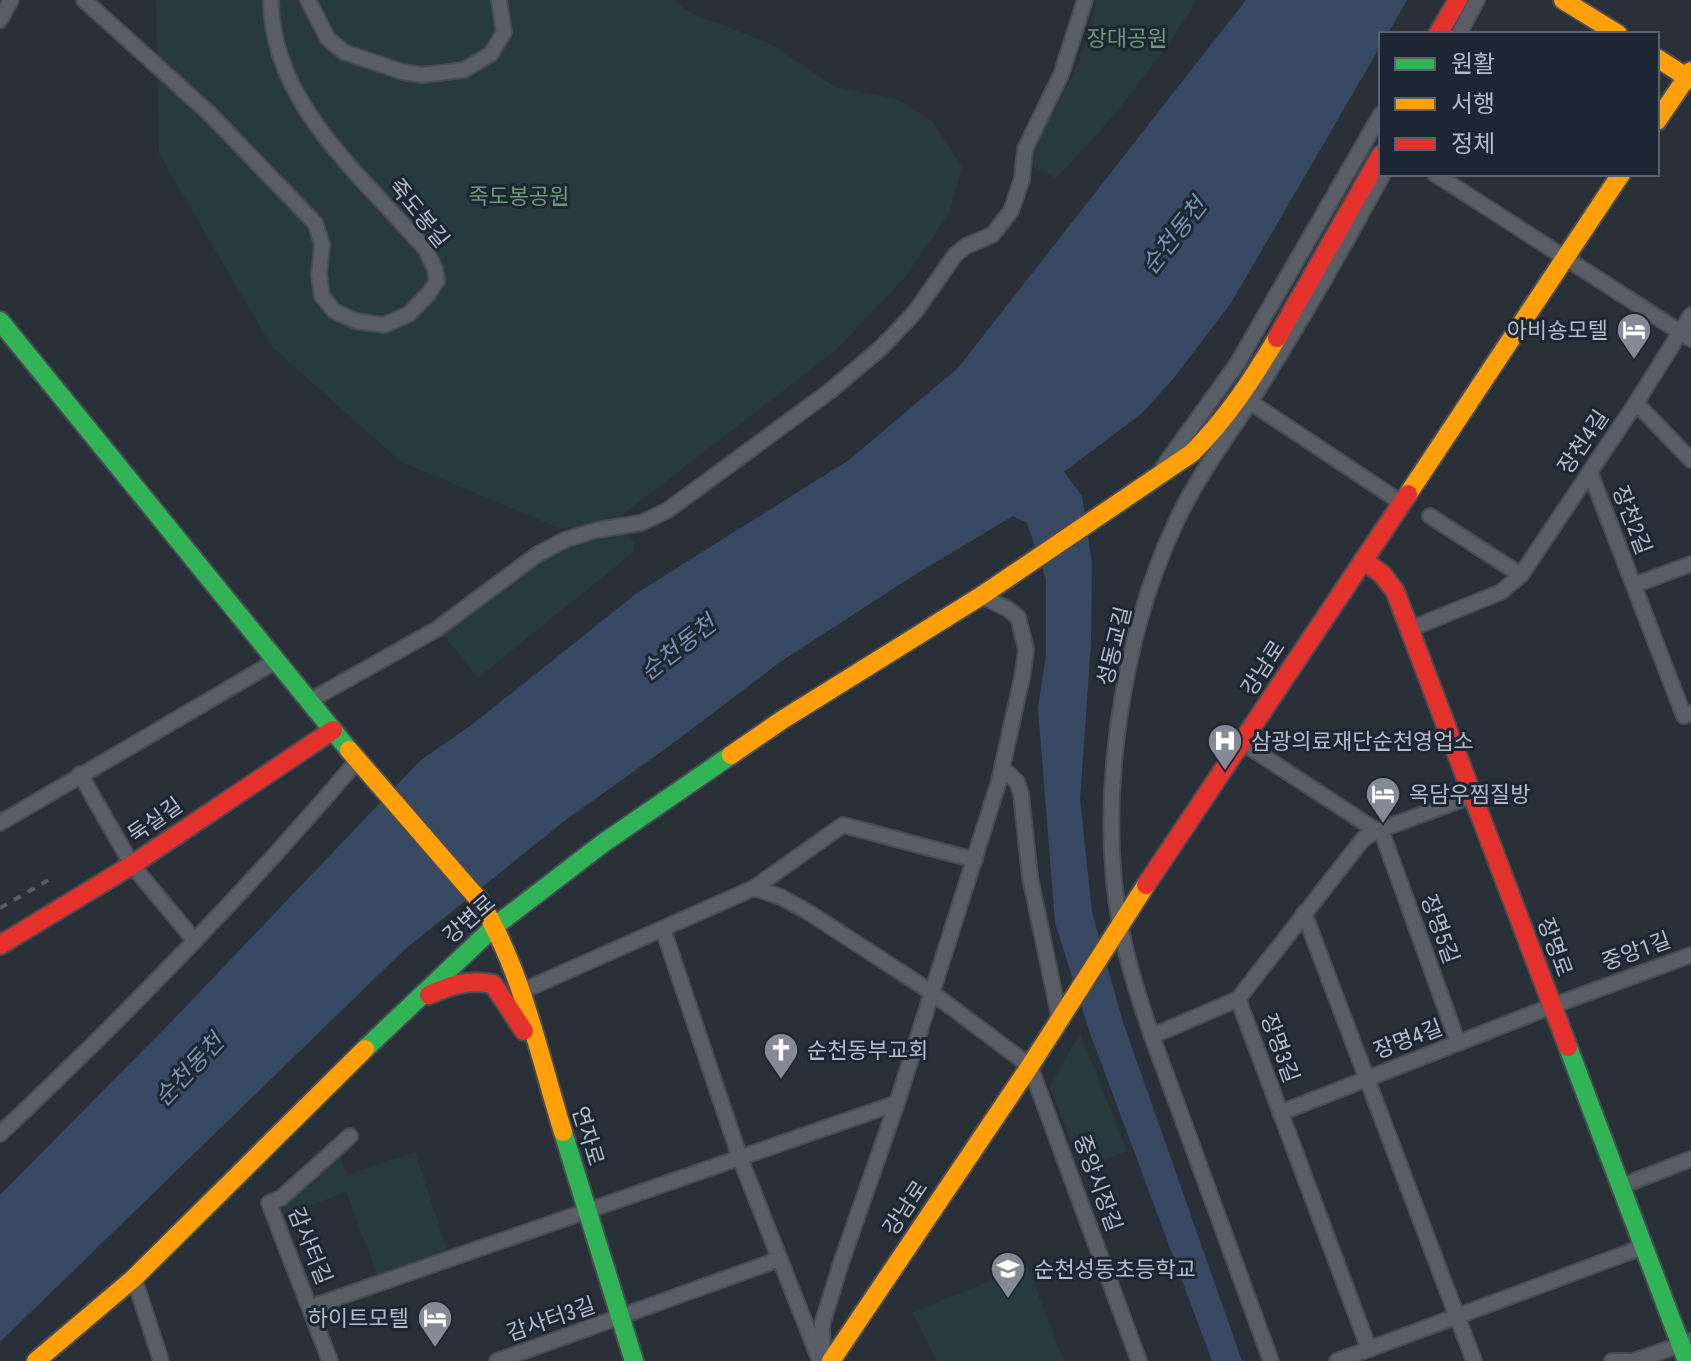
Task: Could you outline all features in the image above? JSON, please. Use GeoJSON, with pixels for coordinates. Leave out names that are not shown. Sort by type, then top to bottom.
{"type":"FeatureCollection","features":[{"type":"Feature","properties":{"kind":"main road"},"geometry":{"type":"LineString","coordinates":[[1439,32],[1458,0]]}},
{"type":"Feature","properties":{"kind":"main road"},"geometry":{"type":"LineString","coordinates":[[1449,32],[1466,0]]}},
{"type":"Feature","properties":{"kind":"main road"},"geometry":{"type":"LineString","coordinates":[[1563,0],[1615,32]]}},
{"type":"Feature","properties":{"kind":"main road"},"geometry":{"type":"LineString","coordinates":[[1659,59],[1690,76],[1659,118]]}},
{"type":"Feature","properties":{"kind":"main road"},"geometry":{"type":"LineString","coordinates":[[1157,475],[1192,453],[1214,431],[1249,386],[1356,189],[1379,139]]}},
{"type":"Feature","properties":{"kind":"main road"},"geometry":{"type":"LineString","coordinates":[[1157,475],[1195,436],[1244,373],[1356,189],[1379,158]]}},
{"type":"Feature","properties":{"kind":"main road","name":"강남로"},"geometry":{"type":"LineString","coordinates":[[831,1361],[1620,176]]}},
{"type":"Feature","properties":{"kind":"main road","name":"연자로"},"geometry":{"type":"LineString","coordinates":[[0,321],[363,768],[479,900],[495,926],[520,992],[634,1361]]}},
{"type":"Feature","properties":{"kind":"main road","name":"강변로"},"geometry":{"type":"LineString","coordinates":[[36,1361],[134,1278],[414,1001],[495,926],[614,835],[769,729],[987,592],[1157,475]]}},
{"type":"Feature","properties":{"kind":"main road","name":"장명로"},"geometry":{"type":"LineString","coordinates":[[1363,560],[1382,574],[1395,591],[1619,1187],[1686,1349]]}},
{"type":"Feature","properties":{"kind":"main road","name":"둑실길"},"geometry":{"type":"LineString","coordinates":[[0,945],[132,865],[333,730]]}},
{"type":"Feature","properties":{"kind":"main road"},"geometry":{"type":"LineString","coordinates":[[414,1001],[459,981],[478,980],[493,984],[539,1057]]}},
{"type":"Feature","properties":{"kind":"street"},"geometry":{"type":"LineString","coordinates":[[0,20],[11,0]]}},
{"type":"Feature","properties":{"kind":"street","name":"죽도봉길"},"geometry":{"type":"LineString","coordinates":[[84,0],[209,113],[315,223],[322,244],[319,275],[322,296],[334,311],[356,321],[384,325],[409,314],[428,294],[437,281],[435,269],[416,238],[336,152],[301,100],[277,50],[271,22],[271,0]]}},
{"type":"Feature","properties":{"kind":"street"},"geometry":{"type":"LineString","coordinates":[[308,0],[328,39],[344,52],[403,72],[422,75],[464,70],[491,54],[504,32],[499,0]]}},
{"type":"Feature","properties":{"kind":"street"},"geometry":{"type":"LineString","coordinates":[[309,701],[437,629],[538,554],[567,539],[597,530],[641,523],[668,510],[830,391],[881,348],[915,312],[955,255],[966,246],[992,235],[1011,211],[1022,179],[1025,149],[1061,75],[1085,0]]}},
{"type":"Feature","properties":{"kind":"street"},"geometry":{"type":"LineString","coordinates":[[1428,32],[1447,0]]}},
{"type":"Feature","properties":{"kind":"street"},"geometry":{"type":"LineString","coordinates":[[1460,32],[1477,0]]}},
{"type":"Feature","properties":{"kind":"street"},"geometry":{"type":"LineString","coordinates":[[1157,475],[1237,364],[1379,117]]}},
{"type":"Feature","properties":{"kind":"street"},"geometry":{"type":"LineString","coordinates":[[1250,402],[1305,315],[1382,176]]}},
{"type":"Feature","properties":{"kind":"street"},"geometry":{"type":"LineString","coordinates":[[1438,176],[1685,335]]}},
{"type":"Feature","properties":{"kind":"street","name":"장천4길"},"geometry":{"type":"LineString","coordinates":[[1410,629],[1501,592],[1521,575],[1685,335],[1691,315]]}},
{"type":"Feature","properties":{"kind":"street"},"geometry":{"type":"LineString","coordinates":[[1250,402],[1264,361]]}},
{"type":"Feature","properties":{"kind":"street"},"geometry":{"type":"LineString","coordinates":[[1250,402],[1402,503]]}},
{"type":"Feature","properties":{"kind":"street","name":"성동교길"},"geometry":{"type":"LineString","coordinates":[[1250,402],[1209,461],[1164,548],[1137,637],[1120,716],[1112,797],[1115,932],[1271,1361]]}},
{"type":"Feature","properties":{"kind":"street"},"geometry":{"type":"LineString","coordinates":[[1636,403],[1691,460]]}},
{"type":"Feature","properties":{"kind":"street","name":"장천2길"},"geometry":{"type":"LineString","coordinates":[[1590,472],[1684,716],[1691,713]]}},
{"type":"Feature","properties":{"kind":"street"},"geometry":{"type":"LineString","coordinates":[[1430,516],[1521,575]]}},
{"type":"Feature","properties":{"kind":"street","name":"장천2길"},"geometry":{"type":"LineString","coordinates":[[1634,585],[1691,564]]}},
{"type":"Feature","properties":{"kind":"street"},"geometry":{"type":"LineString","coordinates":[[822,1361],[822,1325],[975,860],[1002,768],[1023,673],[1026,649],[1018,617],[987,592]]}},
{"type":"Feature","properties":{"kind":"street"},"geometry":{"type":"LineString","coordinates":[[0,823],[276,661]]}},
{"type":"Feature","properties":{"kind":"street"},"geometry":{"type":"LineString","coordinates":[[1243,743],[1379,830]]}},
{"type":"Feature","properties":{"kind":"street"},"geometry":{"type":"LineString","coordinates":[[0,1134],[105,1033],[298,830],[363,768]]}},
{"type":"Feature","properties":{"kind":"street"},"geometry":{"type":"LineString","coordinates":[[1002,768],[1017,782],[1021,794],[1030,877],[1060,1021]]}},
{"type":"Feature","properties":{"kind":"street"},"geometry":{"type":"LineString","coordinates":[[80,774],[132,865],[195,941]]}},
{"type":"Feature","properties":{"kind":"street"},"geometry":{"type":"LineString","coordinates":[[1152,1036],[1238,999],[1363,839],[1379,830],[1474,795]]}},
{"type":"Feature","properties":{"kind":"street"},"geometry":{"type":"LineString","coordinates":[[520,992],[754,888],[843,825],[975,860]]}},
{"type":"Feature","properties":{"kind":"street","name":"장명5길"},"geometry":{"type":"LineString","coordinates":[[1379,830],[1458,1043]]}},
{"type":"Feature","properties":{"kind":"street"},"geometry":{"type":"LineString","coordinates":[[754,888],[781,897],[808,912],[931,992],[1030,1066]]}},
{"type":"Feature","properties":{"kind":"street"},"geometry":{"type":"LineString","coordinates":[[1304,913],[1474,1361]]}},
{"type":"Feature","properties":{"kind":"street"},"geometry":{"type":"LineString","coordinates":[[663,929],[740,1158],[822,1361]]}},
{"type":"Feature","properties":{"kind":"street","name":"중앙1길"},"geometry":{"type":"LineString","coordinates":[[1552,1006],[1691,955]]}},
{"type":"Feature","properties":{"kind":"street","name":"장명3길"},"geometry":{"type":"LineString","coordinates":[[1238,999],[1369,1349]]}},
{"type":"Feature","properties":{"kind":"street","name":"장명4길"},"geometry":{"type":"LineString","coordinates":[[1280,1113],[1552,1006]]}},
{"type":"Feature","properties":{"kind":"street","name":"중앙시장길"},"geometry":{"type":"LineString","coordinates":[[1030,1066],[1139,1361]]}},
{"type":"Feature","properties":{"kind":"street"},"geometry":{"type":"LineString","coordinates":[[311,1307],[897,1103]]}},
{"type":"Feature","properties":{"kind":"street","name":"감사터길"},"geometry":{"type":"LineString","coordinates":[[330,1361],[269,1203],[281,1198],[350,1136]]}},
{"type":"Feature","properties":{"kind":"street"},"geometry":{"type":"LineString","coordinates":[[1619,1187],[1691,1159]]}},
{"type":"Feature","properties":{"kind":"street"},"geometry":{"type":"LineString","coordinates":[[1337,1361],[1643,1247]]}},
{"type":"Feature","properties":{"kind":"street","name":"감사터3길"},"geometry":{"type":"LineString","coordinates":[[497,1361],[780,1259]]}},
{"type":"Feature","properties":{"kind":"street"},"geometry":{"type":"LineString","coordinates":[[134,1278],[161,1361]]}},
{"type":"Feature","properties":{"kind":"street"},"geometry":{"type":"LineString","coordinates":[[1612,1361],[1632,1361],[1686,1349]]}},
{"type":"Feature","properties":{"kind":"green space","name":"죽도봉공원"},"geometry":{"type":"Polygon","coordinates":[[[156,0],[674,0],[687,11],[771,44],[835,87],[897,99],[932,121],[962,167],[949,213],[906,276],[835,351],[617,519],[591,527],[559,528],[401,462],[272,347],[159,154],[156,0]]]}},
{"type":"Feature","properties":{"kind":"green space","name":"장대공원"},"geometry":{"type":"Polygon","coordinates":[[[1097,0],[1197,0],[1131,93],[1056,178],[1026,164],[1079,63],[1097,0]]]}},
{"type":"Feature","properties":{"kind":"green space"},"geometry":{"type":"Polygon","coordinates":[[[625,533],[634,543],[630,555],[478,678],[443,634],[504,585],[559,547],[607,534],[625,533]]]}},
{"type":"Feature","properties":{"kind":"green space"},"geometry":{"type":"Polygon","coordinates":[[[1080,1033],[1127,1151],[1082,1168],[1051,1090],[1051,1084],[1080,1033]]]}},
{"type":"Feature","properties":{"kind":"green space"},"geometry":{"type":"Polygon","coordinates":[[[415,1152],[448,1253],[379,1279],[346,1192],[285,1215],[281,1208],[339,1153],[347,1175],[415,1152]]]}},
{"type":"Feature","properties":{"kind":"green space"},"geometry":{"type":"Polygon","coordinates":[[[1027,1266],[1064,1361],[937,1361],[913,1312],[1027,1266]]]}},
{"type":"Feature","properties":{"kind":"water","name":"순천동천"},"geometry":{"type":"Polygon","coordinates":[[[1246,0],[1407,0],[1389,32],[1379,32],[1379,48],[1231,303],[1173,379],[1142,413],[1064,472],[1082,496],[1092,563],[1091,643],[1080,799],[1092,912],[1123,1022],[1242,1361],[1212,1361],[1090,1033],[1055,923],[1038,708],[1046,655],[1046,579],[1027,523],[1013,516],[780,662],[563,822],[403,951],[0,1342],[0,1195],[173,1020],[420,761],[474,723],[637,593],[849,460],[958,368],[1246,0]]]}},
{"type":"Feature","properties":{"kind":"railway"},"geometry":{"type":"LineString","coordinates":[[0,908],[50,879]]}},
{"type":"Feature","properties":{"kind":"traffic: fast"},"geometry":{"type":"LineString","coordinates":[[0,321],[349,750]]}},
{"type":"Feature","properties":{"kind":"traffic: fast"},"geometry":{"type":"LineString","coordinates":[[365,1049],[495,926],[602,844],[731,755]]}},
{"type":"Feature","properties":{"kind":"traffic: fast"},"geometry":{"type":"LineString","coordinates":[[1568,1047],[1687,1361]]}},
{"type":"Feature","properties":{"kind":"traffic: fast"},"geometry":{"type":"LineString","coordinates":[[563,1132],[634,1361]]}},
{"type":"Feature","properties":{"kind":"traffic: slow"},"geometry":{"type":"LineString","coordinates":[[1563,0],[1615,32]]}},
{"type":"Feature","properties":{"kind":"traffic: slow"},"geometry":{"type":"LineString","coordinates":[[1659,59],[1691,80]]}},
{"type":"Feature","properties":{"kind":"traffic: slow"},"geometry":{"type":"LineString","coordinates":[[1659,118],[1691,71]]}},
{"type":"Feature","properties":{"kind":"traffic: slow"},"geometry":{"type":"LineString","coordinates":[[1408,494],[1620,176]]}},
{"type":"Feature","properties":{"kind":"traffic: slow"},"geometry":{"type":"LineString","coordinates":[[731,755],[981,596],[1192,453],[1238,398],[1277,338]]}},
{"type":"Feature","properties":{"kind":"traffic: slow"},"geometry":{"type":"LineString","coordinates":[[349,750],[479,900],[518,983],[563,1132]]}},
{"type":"Feature","properties":{"kind":"traffic: slow"},"geometry":{"type":"LineString","coordinates":[[831,1361],[1030,1066],[1146,885]]}},
{"type":"Feature","properties":{"kind":"traffic: slow"},"geometry":{"type":"LineString","coordinates":[[36,1361],[134,1278],[365,1049]]}},
{"type":"Feature","properties":{"kind":"traffic: jam"},"geometry":{"type":"LineString","coordinates":[[1439,32],[1458,0]]}},
{"type":"Feature","properties":{"kind":"traffic: jam"},"geometry":{"type":"LineString","coordinates":[[1277,338],[1379,159]]}},
{"type":"Feature","properties":{"kind":"traffic: jam"},"geometry":{"type":"LineString","coordinates":[[1146,885],[1408,494]]}},
{"type":"Feature","properties":{"kind":"traffic: jam"},"geometry":{"type":"LineString","coordinates":[[1363,560],[1382,574],[1395,591],[1568,1047]]}},
{"type":"Feature","properties":{"kind":"traffic: jam"},"geometry":{"type":"LineString","coordinates":[[0,945],[132,865],[333,730]]}},
{"type":"Feature","properties":{"kind":"traffic: jam"},"geometry":{"type":"LineString","coordinates":[[429,995],[460,984],[493,984],[524,1031]]}},
{"type":"Feature","properties":{"kind":"place","name":"아비숑모텔"},"geometry":{"type":"Point","coordinates":[1634,361]}},
{"type":"Feature","properties":{"kind":"place","name":"삼광의료재단순천영업소"},"geometry":{"type":"Point","coordinates":[1225,772]}},
{"type":"Feature","properties":{"kind":"place","name":"옥담우찜질방"},"geometry":{"type":"Point","coordinates":[1383,825]}},
{"type":"Feature","properties":{"kind":"place","name":"순천동부교회"},"geometry":{"type":"Point","coordinates":[781,1081]}},
{"type":"Feature","properties":{"kind":"place","name":"순천성동초등학교"},"geometry":{"type":"Point","coordinates":[1008,1300]}},
{"type":"Feature","properties":{"kind":"place","name":"하이트모텔"},"geometry":{"type":"Point","coordinates":[435,1349]}}]}
